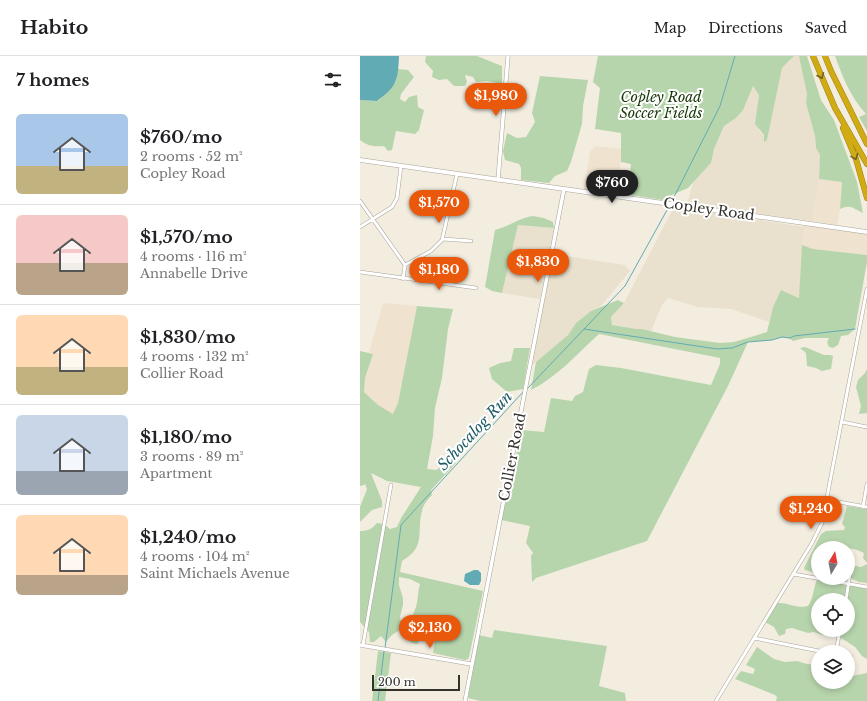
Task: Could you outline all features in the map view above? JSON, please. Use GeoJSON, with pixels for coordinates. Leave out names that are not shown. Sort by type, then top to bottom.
{"type":"FeatureCollection","features":[{"type":"Feature","properties":{"kind":"highway"},"geometry":{"type":"LineString","coordinates":[[813,56],[856,159],[867,198]]}},
{"type":"Feature","properties":{"kind":"highway"},"geometry":{"type":"LineString","coordinates":[[825,56],[867,144]]}},
{"type":"Feature","properties":{"kind":"highway"},"geometry":{"type":"LineString","coordinates":[[842,93],[867,138]]}},
{"type":"Feature","properties":{"kind":"highway"},"geometry":{"type":"LineString","coordinates":[[835,108],[867,164]]}},
{"type":"Feature","properties":{"kind":"main road","name":"Copley Road"},"geometry":{"type":"LineString","coordinates":[[360,160],[867,232]]}},
{"type":"Feature","properties":{"kind":"street"},"geometry":{"type":"LineString","coordinates":[[498,180],[508,56]]}},
{"type":"Feature","properties":{"kind":"street"},"geometry":{"type":"LineString","coordinates":[[360,227],[389,210],[394,204],[397,198],[401,166]]}},
{"type":"Feature","properties":{"kind":"street"},"geometry":{"type":"LineString","coordinates":[[405,265],[431,251],[442,239],[456,174]]}},
{"type":"Feature","properties":{"kind":"street","name":"Collier Road"},"geometry":{"type":"LineString","coordinates":[[465,701],[564,189]]}},
{"type":"Feature","properties":{"kind":"street"},"geometry":{"type":"LineString","coordinates":[[360,201],[405,265],[403,278]]}},
{"type":"Feature","properties":{"kind":"street"},"geometry":{"type":"LineString","coordinates":[[442,239],[471,241]]}},
{"type":"Feature","properties":{"kind":"street"},"geometry":{"type":"LineString","coordinates":[[360,272],[476,288]]}},
{"type":"Feature","properties":{"kind":"street"},"geometry":{"type":"LineString","coordinates":[[716,701],[821,528],[858,330],[866,302],[867,289]]}},
{"type":"Feature","properties":{"kind":"street"},"geometry":{"type":"LineString","coordinates":[[842,422],[867,427]]}},
{"type":"Feature","properties":{"kind":"street"},"geometry":{"type":"LineString","coordinates":[[863,507],[867,484]]}},
{"type":"Feature","properties":{"kind":"street"},"geometry":{"type":"LineString","coordinates":[[391,485],[362,645],[472,664]]}},
{"type":"Feature","properties":{"kind":"street"},"geometry":{"type":"LineString","coordinates":[[827,500],[867,508]]}},
{"type":"Feature","properties":{"kind":"street"},"geometry":{"type":"LineString","coordinates":[[793,574],[811,577]]}},
{"type":"Feature","properties":{"kind":"street"},"geometry":{"type":"LineString","coordinates":[[854,585],[867,587]]}},
{"type":"Feature","properties":{"kind":"street"},"geometry":{"type":"LineString","coordinates":[[754,638],[811,649]]}},
{"type":"Feature","properties":{"kind":"shaded area"},"geometry":{"type":"Polygon","coordinates":[[[794,56],[799,56],[802,65],[807,94],[806,103],[815,136],[816,148],[820,155],[819,179],[812,221],[687,204],[693,183],[711,163],[714,149],[724,126],[736,118],[742,110],[753,86],[759,95],[757,115],[759,130],[767,140],[782,68],[794,56]]]}},
{"type":"Feature","properties":{"kind":"shaded area"},"geometry":{"type":"Polygon","coordinates":[[[595,146],[622,149],[617,194],[584,189],[590,152],[595,146]]]}},
{"type":"Feature","properties":{"kind":"shaded area"},"geometry":{"type":"Polygon","coordinates":[[[819,179],[842,182],[837,225],[812,221],[819,179]]]}},
{"type":"Feature","properties":{"kind":"shaded area"},"geometry":{"type":"Polygon","coordinates":[[[674,207],[804,227],[800,298],[781,290],[773,307],[769,322],[731,309],[698,307],[668,298],[662,305],[651,331],[612,325],[611,317],[624,303],[674,207]]]}},
{"type":"Feature","properties":{"kind":"shaded area"},"geometry":{"type":"Polygon","coordinates":[[[804,224],[867,233],[867,255],[813,249],[802,245],[804,224]]]}},
{"type":"Feature","properties":{"kind":"shaded area"},"geometry":{"type":"Polygon","coordinates":[[[518,225],[554,228],[540,299],[502,293],[518,225]]]}},
{"type":"Feature","properties":{"kind":"shaded area"},"geometry":{"type":"Polygon","coordinates":[[[552,254],[625,265],[630,271],[601,306],[591,311],[576,323],[568,335],[536,362],[530,365],[552,254]]]}},
{"type":"Feature","properties":{"kind":"shaded area"},"geometry":{"type":"Polygon","coordinates":[[[383,303],[417,306],[398,403],[393,415],[378,405],[364,392],[365,378],[373,354],[369,353],[383,303]]]}},
{"type":"Feature","properties":{"kind":"green space"},"geometry":{"type":"Polygon","coordinates":[[[426,56],[477,56],[502,66],[502,84],[487,81],[476,82],[473,77],[465,75],[467,82],[465,86],[454,86],[447,79],[439,80],[432,77],[433,71],[425,62],[426,56]]]}},
{"type":"Feature","properties":{"kind":"green space","name":"Copley Road Soccer Fields"},"geometry":{"type":"Polygon","coordinates":[[[598,56],[794,56],[782,68],[767,140],[764,142],[764,135],[755,124],[759,95],[753,86],[743,110],[736,118],[724,126],[714,149],[711,163],[688,188],[672,195],[669,201],[625,194],[629,181],[631,164],[621,162],[621,133],[595,129],[600,88],[593,82],[598,56]]]}},
{"type":"Feature","properties":{"kind":"green space"},"geometry":{"type":"Polygon","coordinates":[[[799,56],[807,56],[821,100],[834,120],[857,182],[863,213],[849,207],[840,209],[842,182],[819,179],[820,155],[816,148],[815,136],[806,103],[807,94],[799,56]]]}},
{"type":"Feature","properties":{"kind":"green space"},"geometry":{"type":"Polygon","coordinates":[[[835,56],[867,56],[867,131],[859,117],[866,114],[860,107],[848,86],[835,56]]]}},
{"type":"Feature","properties":{"kind":"green space"},"geometry":{"type":"Polygon","coordinates":[[[398,69],[408,70],[414,77],[401,94],[400,99],[405,102],[409,97],[417,95],[418,107],[424,110],[419,130],[415,134],[396,131],[392,150],[388,151],[384,146],[371,146],[360,140],[360,100],[378,101],[396,81],[398,69]]]}},
{"type":"Feature","properties":{"kind":"green space"},"geometry":{"type":"Polygon","coordinates":[[[540,76],[588,80],[583,106],[582,124],[571,162],[567,171],[555,176],[549,183],[521,180],[521,168],[519,164],[505,160],[503,151],[507,133],[517,138],[526,137],[535,122],[532,113],[540,76]]]}},
{"type":"Feature","properties":{"kind":"green space"},"geometry":{"type":"Polygon","coordinates":[[[533,216],[544,218],[553,222],[554,228],[518,225],[502,293],[492,291],[485,287],[495,230],[533,216]]]}},
{"type":"Feature","properties":{"kind":"green space"},"geometry":{"type":"Polygon","coordinates":[[[802,245],[813,249],[867,255],[855,329],[848,335],[841,336],[838,345],[833,348],[829,347],[827,342],[829,338],[805,338],[793,341],[788,338],[783,338],[748,342],[728,386],[647,541],[536,578],[532,582],[531,556],[533,553],[526,543],[530,526],[501,520],[522,430],[544,432],[551,398],[572,401],[575,396],[583,392],[589,369],[596,365],[621,368],[711,385],[720,364],[720,358],[599,334],[550,379],[531,390],[536,362],[568,335],[576,323],[591,311],[618,300],[624,303],[611,317],[612,325],[642,329],[675,337],[720,343],[734,342],[767,332],[773,307],[781,290],[799,298],[802,245]]]}},
{"type":"Feature","properties":{"kind":"green space"},"geometry":{"type":"Polygon","coordinates":[[[417,306],[453,309],[448,329],[442,378],[435,408],[433,436],[427,469],[436,470],[458,456],[455,464],[431,490],[432,495],[425,504],[420,519],[418,544],[415,550],[402,561],[400,572],[483,591],[469,657],[465,660],[433,653],[437,629],[436,623],[420,619],[420,640],[417,644],[406,637],[406,632],[409,630],[416,607],[420,584],[410,579],[399,577],[399,585],[403,598],[400,617],[402,626],[401,629],[392,635],[386,642],[381,636],[374,642],[370,642],[369,632],[360,622],[360,531],[370,529],[377,523],[384,524],[390,529],[397,527],[401,518],[421,487],[387,481],[371,473],[382,501],[382,507],[372,510],[360,522],[360,507],[367,489],[365,484],[360,486],[360,351],[373,354],[365,378],[364,392],[378,405],[393,414],[398,403],[417,306]]]}},
{"type":"Feature","properties":{"kind":"green space"},"geometry":{"type":"Polygon","coordinates":[[[805,347],[824,355],[833,356],[831,369],[822,371],[807,366],[806,353],[800,348],[805,347]]]}},
{"type":"Feature","properties":{"kind":"green space"},"geometry":{"type":"Polygon","coordinates":[[[514,348],[530,348],[523,389],[507,392],[492,379],[489,368],[500,363],[511,361],[514,348]]]}},
{"type":"Feature","properties":{"kind":"green space"},"geometry":{"type":"Polygon","coordinates":[[[867,369],[867,413],[859,414],[861,406],[856,387],[858,380],[867,369]]]}},
{"type":"Feature","properties":{"kind":"green space"},"geometry":{"type":"Polygon","coordinates":[[[847,506],[867,509],[867,563],[863,558],[864,553],[855,549],[855,541],[818,541],[821,534],[826,531],[844,530],[845,527],[842,524],[847,506]]]}},
{"type":"Feature","properties":{"kind":"green space"},"geometry":{"type":"Polygon","coordinates":[[[811,554],[811,572],[805,570],[804,568],[811,554]]]}},
{"type":"Feature","properties":{"kind":"green space"},"geometry":{"type":"Polygon","coordinates":[[[867,564],[867,583],[855,580],[855,566],[861,567],[867,564]]]}},
{"type":"Feature","properties":{"kind":"green space"},"geometry":{"type":"Polygon","coordinates":[[[815,585],[848,585],[867,588],[867,659],[862,656],[855,645],[852,645],[840,637],[855,637],[855,593],[813,593],[815,585]]]}},
{"type":"Feature","properties":{"kind":"green space"},"geometry":{"type":"Polygon","coordinates":[[[811,599],[811,632],[792,628],[786,629],[785,634],[779,636],[774,627],[765,622],[777,603],[785,603],[800,607],[808,606],[811,599]]]}},
{"type":"Feature","properties":{"kind":"green space"},"geometry":{"type":"Polygon","coordinates":[[[494,630],[607,646],[599,686],[625,693],[626,701],[480,701],[468,698],[479,635],[492,638],[494,630]]]}},
{"type":"Feature","properties":{"kind":"green space"},"geometry":{"type":"Polygon","coordinates":[[[757,647],[774,659],[785,662],[797,661],[811,664],[811,689],[855,689],[855,675],[867,673],[867,701],[776,701],[777,697],[775,695],[735,679],[741,671],[753,674],[755,669],[746,665],[757,647]]]}},
{"type":"Feature","properties":{"kind":"green space"},"geometry":{"type":"Polygon","coordinates":[[[378,651],[391,653],[385,701],[372,701],[378,651]]]}},
{"type":"Feature","properties":{"kind":"water"},"geometry":{"type":"Polygon","coordinates":[[[360,56],[399,56],[398,71],[395,82],[389,91],[377,101],[360,100],[360,56]]]}},
{"type":"Feature","properties":{"kind":"water"},"geometry":{"type":"Polygon","coordinates":[[[478,570],[481,573],[481,581],[479,585],[470,585],[464,581],[465,574],[478,570]]]}},
{"type":"Feature","properties":{"kind":"waterway","name":"Schocalog Run"},"geometry":{"type":"LineString","coordinates":[[673,199],[720,106],[735,56]]}},
{"type":"Feature","properties":{"kind":"waterway","name":"Schocalog Run"},"geometry":{"type":"LineString","coordinates":[[527,389],[625,286],[667,210]]}},
{"type":"Feature","properties":{"kind":"waterway"},"geometry":{"type":"LineString","coordinates":[[584,329],[717,349],[732,348],[748,342],[772,340],[782,337],[790,338],[794,336],[855,329]]}},
{"type":"Feature","properties":{"kind":"waterway","name":"Schocalog Run"},"geometry":{"type":"LineString","coordinates":[[385,648],[401,525],[523,392]]}},
{"type":"Feature","properties":{"kind":"waterway","name":"Schocalog Run"},"geometry":{"type":"LineString","coordinates":[[378,701],[384,651]]}}]}
